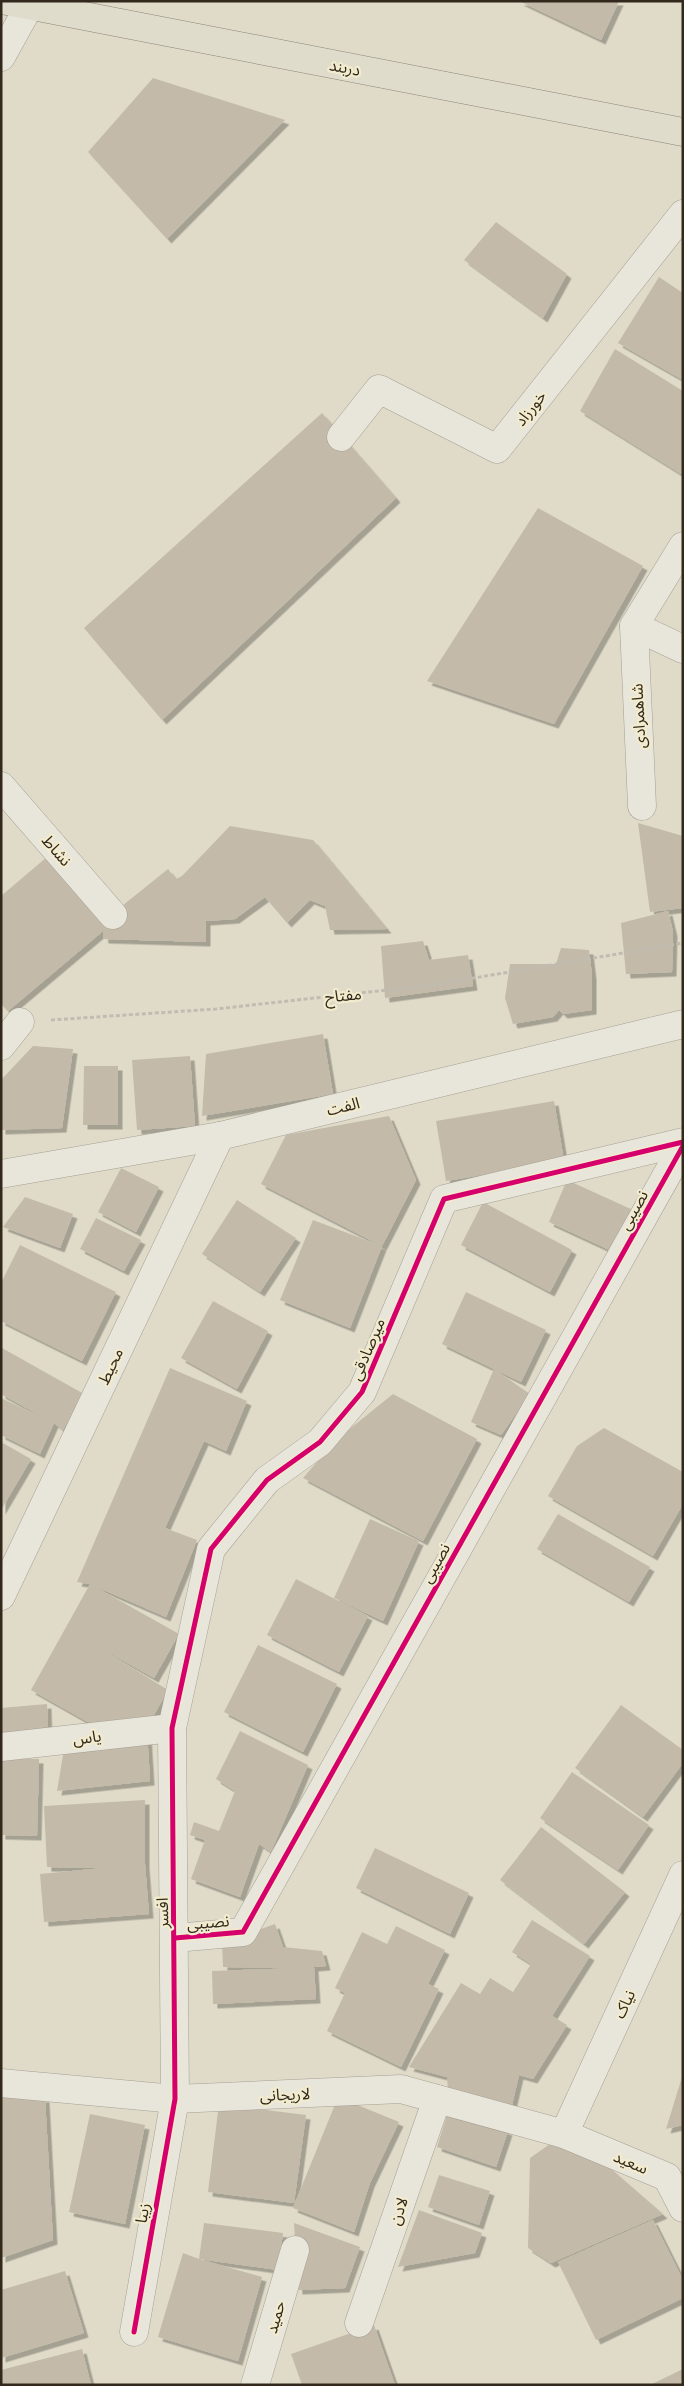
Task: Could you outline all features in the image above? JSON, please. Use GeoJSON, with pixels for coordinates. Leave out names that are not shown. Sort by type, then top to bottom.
{"type":"FeatureCollection","features":[{"type":"Feature","properties":{"kind":"main road","name":"دربند"},"geometry":{"type":"LineString","coordinates":[[22,3],[683,132]]}},
{"type":"Feature","properties":{"kind":"street"},"geometry":{"type":"LineString","coordinates":[[1,57],[22,3]]}},
{"type":"Feature","properties":{"kind":"street","name":"خورزاد"},"geometry":{"type":"LineString","coordinates":[[341,437],[379,389],[497,449],[683,214]]}},
{"type":"Feature","properties":{"kind":"street"},"geometry":{"type":"LineString","coordinates":[[683,546],[634,626],[683,649]]}},
{"type":"Feature","properties":{"kind":"street","name":"شاهمرادی"},"geometry":{"type":"LineString","coordinates":[[634,626],[642,806]]}},
{"type":"Feature","properties":{"kind":"street","name":"نشاط"},"geometry":{"type":"LineString","coordinates":[[1,786],[113,915]]}},
{"type":"Feature","properties":{"kind":"street"},"geometry":{"type":"LineString","coordinates":[[1,1046],[11,1021]]}},
{"type":"Feature","properties":{"kind":"street","name":"الفت"},"geometry":{"type":"LineString","coordinates":[[1,1174],[220,1136],[683,1024]]}},
{"type":"Feature","properties":{"kind":"street","name":"محیط"},"geometry":{"type":"LineString","coordinates":[[1,1596],[220,1136]]}},
{"type":"Feature","properties":{"kind":"street","name":"میرصادقی"},"geometry":{"type":"LineString","coordinates":[[172,1728],[211,1549],[267,1480],[320,1442],[362,1392],[444,1199],[683,1142]]}},
{"type":"Feature","properties":{"kind":"street","name":"نصیبی"},"geometry":{"type":"LineString","coordinates":[[175,1938],[243,1932],[683,1146]]}},
{"type":"Feature","properties":{"kind":"street","name":"یاس"},"geometry":{"type":"LineString","coordinates":[[1,1747],[172,1728]]}},
{"type":"Feature","properties":{"kind":"street","name":"افسر"},"geometry":{"type":"LineString","coordinates":[[172,1728],[175,2099]]}},
{"type":"Feature","properties":{"kind":"street","name":"نیاک"},"geometry":{"type":"LineString","coordinates":[[564,2134],[683,1874]]}},
{"type":"Feature","properties":{"kind":"street","name":"لاریجانی"},"geometry":{"type":"LineString","coordinates":[[1,2083],[175,2099],[401,2090],[564,2134]]}},
{"type":"Feature","properties":{"kind":"street","name":"زیبا"},"geometry":{"type":"LineString","coordinates":[[134,2332],[175,2099]]}},
{"type":"Feature","properties":{"kind":"street","name":"لادن"},"geometry":{"type":"LineString","coordinates":[[358,2323],[437,2099]]}},
{"type":"Feature","properties":{"kind":"street","name":"سعید"},"geometry":{"type":"LineString","coordinates":[[564,2134],[667,2177],[683,2208]]}},
{"type":"Feature","properties":{"kind":"street","name":"حمید"},"geometry":{"type":"LineString","coordinates":[[255,2385],[295,2250]]}},
{"type":"Feature","properties":{"kind":"building"},"geometry":{"type":"Polygon","coordinates":[[[519,1],[619,1],[601,40],[519,1]]]}},
{"type":"Feature","properties":{"kind":"building"},"geometry":{"type":"Polygon","coordinates":[[[153,78],[285,120],[167,239],[88,152],[153,78]]]}},
{"type":"Feature","properties":{"kind":"building"},"geometry":{"type":"Polygon","coordinates":[[[496,222],[567,274],[543,318],[464,260],[496,222]]]}},
{"type":"Feature","properties":{"kind":"building"},"geometry":{"type":"Polygon","coordinates":[[[659,277],[683,293],[683,380],[618,343],[659,277]]]}},
{"type":"Feature","properties":{"kind":"building"},"geometry":{"type":"Polygon","coordinates":[[[615,349],[683,391],[683,470],[681,474],[580,411],[615,349]]]}},
{"type":"Feature","properties":{"kind":"building"},"geometry":{"type":"Polygon","coordinates":[[[322,413],[396,498],[162,720],[84,628],[322,413]]]}},
{"type":"Feature","properties":{"kind":"building"},"geometry":{"type":"Polygon","coordinates":[[[538,508],[643,566],[554,724],[427,681],[538,508]]]}},
{"type":"Feature","properties":{"kind":"building"},"geometry":{"type":"Polygon","coordinates":[[[638,823],[683,836],[683,908],[650,912],[638,823]]]}},
{"type":"Feature","properties":{"kind":"building"},"geometry":{"type":"Polygon","coordinates":[[[230,826],[313,840],[387,929],[330,930],[325,906],[310,900],[287,923],[265,897],[235,919],[206,921],[206,942],[104,939],[103,931],[8,1011],[1,1004],[1,896],[47,857],[102,922],[168,869],[176,879],[182,876],[230,826]]]}},
{"type":"Feature","properties":{"kind":"building"},"geometry":{"type":"Polygon","coordinates":[[[668,911],[673,932],[672,972],[626,974],[621,923],[668,911]]]}},
{"type":"Feature","properties":{"kind":"building"},"geometry":{"type":"Polygon","coordinates":[[[423,941],[429,960],[468,955],[473,986],[385,998],[381,946],[423,941]]]}},
{"type":"Feature","properties":{"kind":"building"},"geometry":{"type":"Polygon","coordinates":[[[561,948],[589,950],[592,975],[592,1010],[563,1014],[559,1010],[553,1017],[513,1024],[505,998],[510,964],[556,964],[561,948]]]}},
{"type":"Feature","properties":{"kind":"building"},"geometry":{"type":"Polygon","coordinates":[[[323,1034],[333,1094],[202,1116],[206,1054],[323,1034]]]}},
{"type":"Feature","properties":{"kind":"building"},"geometry":{"type":"Polygon","coordinates":[[[33,1046],[73,1049],[62,1128],[1,1130],[1,1080],[33,1046]]]}},
{"type":"Feature","properties":{"kind":"building"},"geometry":{"type":"Polygon","coordinates":[[[190,1056],[195,1126],[137,1130],[132,1060],[190,1056]]]}},
{"type":"Feature","properties":{"kind":"building"},"geometry":{"type":"Polygon","coordinates":[[[84,1066],[118,1066],[118,1125],[83,1125],[84,1066]]]}},
{"type":"Feature","properties":{"kind":"building"},"geometry":{"type":"Polygon","coordinates":[[[554,1101],[564,1161],[446,1181],[436,1121],[554,1101]]]}},
{"type":"Feature","properties":{"kind":"building"},"geometry":{"type":"Polygon","coordinates":[[[389,1116],[416,1180],[382,1246],[261,1184],[286,1135],[389,1116]]]}},
{"type":"Feature","properties":{"kind":"building"},"geometry":{"type":"Polygon","coordinates":[[[121,1168],[159,1187],[136,1232],[98,1212],[121,1168]]]}},
{"type":"Feature","properties":{"kind":"building"},"geometry":{"type":"Polygon","coordinates":[[[567,1180],[633,1210],[614,1252],[549,1222],[567,1180]]]}},
{"type":"Feature","properties":{"kind":"building"},"geometry":{"type":"Polygon","coordinates":[[[25,1197],[73,1214],[60,1248],[3,1227],[25,1197]]]}},
{"type":"Feature","properties":{"kind":"building"},"geometry":{"type":"Polygon","coordinates":[[[237,1200],[296,1238],[260,1292],[202,1254],[237,1200]]]}},
{"type":"Feature","properties":{"kind":"building"},"geometry":{"type":"Polygon","coordinates":[[[483,1202],[572,1250],[550,1292],[461,1245],[483,1202]]]}},
{"type":"Feature","properties":{"kind":"building"},"geometry":{"type":"Polygon","coordinates":[[[96,1218],[141,1240],[124,1271],[80,1249],[96,1218]]]}},
{"type":"Feature","properties":{"kind":"building"},"geometry":{"type":"Polygon","coordinates":[[[313,1220],[382,1246],[350,1328],[280,1300],[313,1220]]]}},
{"type":"Feature","properties":{"kind":"building"},"geometry":{"type":"Polygon","coordinates":[[[20,1245],[116,1292],[82,1361],[1,1321],[1,1283],[20,1245]]]}},
{"type":"Feature","properties":{"kind":"building"},"geometry":{"type":"Polygon","coordinates":[[[466,1292],[546,1330],[521,1382],[442,1344],[466,1292]]]}},
{"type":"Feature","properties":{"kind":"building"},"geometry":{"type":"Polygon","coordinates":[[[213,1301],[268,1331],[237,1389],[181,1358],[213,1301]]]}},
{"type":"Feature","properties":{"kind":"building"},"geometry":{"type":"Polygon","coordinates":[[[2,1348],[84,1394],[63,1430],[54,1423],[40,1454],[1,1435],[1,1398],[48,1420],[1,1394],[2,1348]]]}},
{"type":"Feature","properties":{"kind":"building"},"geometry":{"type":"Polygon","coordinates":[[[170,1368],[247,1401],[226,1451],[204,1441],[165,1528],[197,1540],[166,1617],[92,1585],[179,1634],[154,1678],[91,1643],[168,1690],[150,1722],[95,1726],[31,1690],[90,1584],[77,1582],[170,1368]]]}},
{"type":"Feature","properties":{"kind":"building"},"geometry":{"type":"Polygon","coordinates":[[[494,1369],[530,1394],[501,1435],[471,1422],[494,1369]]]}},
{"type":"Feature","properties":{"kind":"building"},"geometry":{"type":"Polygon","coordinates":[[[393,1394],[477,1439],[423,1541],[303,1478],[336,1440],[393,1394]]]}},
{"type":"Feature","properties":{"kind":"building"},"geometry":{"type":"Polygon","coordinates":[[[604,1428],[683,1472],[683,1504],[653,1556],[548,1496],[577,1446],[604,1428]]]}},
{"type":"Feature","properties":{"kind":"building"},"geometry":{"type":"Polygon","coordinates":[[[1,1442],[31,1459],[1,1510],[1,1442]]]}},
{"type":"Feature","properties":{"kind":"building"},"geometry":{"type":"Polygon","coordinates":[[[558,1514],[650,1567],[629,1602],[537,1549],[558,1514]]]}},
{"type":"Feature","properties":{"kind":"building"},"geometry":{"type":"Polygon","coordinates":[[[370,1519],[419,1541],[383,1621],[334,1598],[370,1519]]]}},
{"type":"Feature","properties":{"kind":"building"},"geometry":{"type":"Polygon","coordinates":[[[296,1579],[368,1616],[339,1672],[267,1635],[296,1579]]]}},
{"type":"Feature","properties":{"kind":"building"},"geometry":{"type":"Polygon","coordinates":[[[258,1645],[337,1684],[303,1752],[224,1712],[258,1645]]]}},
{"type":"Feature","properties":{"kind":"building"},"geometry":{"type":"Polygon","coordinates":[[[47,1704],[48,1736],[1,1739],[1,1708],[47,1704]]]}},
{"type":"Feature","properties":{"kind":"building"},"geometry":{"type":"Polygon","coordinates":[[[621,1705],[683,1750],[683,1763],[643,1817],[575,1768],[621,1705]]]}},
{"type":"Feature","properties":{"kind":"building"},"geometry":{"type":"Polygon","coordinates":[[[147,1731],[150,1781],[57,1791],[64,1749],[147,1731]]]}},
{"type":"Feature","properties":{"kind":"building"},"geometry":{"type":"Polygon","coordinates":[[[240,1731],[308,1765],[271,1852],[259,1844],[240,1897],[191,1879],[205,1840],[190,1835],[194,1822],[219,1831],[235,1791],[216,1779],[240,1731]]]}},
{"type":"Feature","properties":{"kind":"building"},"geometry":{"type":"Polygon","coordinates":[[[1,1758],[39,1759],[37,1836],[1,1835],[1,1758]]]}},
{"type":"Feature","properties":{"kind":"building"},"geometry":{"type":"Polygon","coordinates":[[[572,1772],[649,1825],[618,1870],[540,1818],[572,1772]]]}},
{"type":"Feature","properties":{"kind":"building"},"geometry":{"type":"Polygon","coordinates":[[[145,1800],[145,1864],[149,1914],[44,1922],[40,1874],[104,1868],[47,1867],[44,1806],[145,1800]]]}},
{"type":"Feature","properties":{"kind":"building"},"geometry":{"type":"Polygon","coordinates":[[[541,1827],[625,1892],[584,1944],[500,1880],[541,1827]]]}},
{"type":"Feature","properties":{"kind":"building"},"geometry":{"type":"Polygon","coordinates":[[[375,1848],[469,1893],[450,1934],[356,1888],[375,1848]]]}},
{"type":"Feature","properties":{"kind":"building"},"geometry":{"type":"Polygon","coordinates":[[[532,1920],[590,1956],[552,2016],[567,2025],[533,2079],[519,2075],[512,2105],[448,2090],[447,2077],[409,2067],[461,1983],[480,1994],[490,1978],[513,1992],[531,1964],[512,1952],[532,1920]]]}},
{"type":"Feature","properties":{"kind":"building"},"geometry":{"type":"Polygon","coordinates":[[[275,1924],[283,1947],[322,1951],[326,1966],[314,1967],[316,1999],[213,2004],[212,1971],[303,1968],[223,1967],[222,1943],[275,1924]]]}},
{"type":"Feature","properties":{"kind":"building"},"geometry":{"type":"Polygon","coordinates":[[[396,1926],[445,1950],[428,1984],[439,1989],[401,2067],[327,2031],[345,1993],[335,1988],[362,1932],[387,1944],[396,1926]]]}},
{"type":"Feature","properties":{"kind":"building"},"geometry":{"type":"Polygon","coordinates":[[[682,2077],[683,2125],[666,2129],[682,2077]]]}},
{"type":"Feature","properties":{"kind":"building"},"geometry":{"type":"Polygon","coordinates":[[[1,2097],[45,2098],[53,2240],[1,2258],[1,2097]]]}},
{"type":"Feature","properties":{"kind":"building"},"geometry":{"type":"Polygon","coordinates":[[[338,2097],[399,2122],[370,2183],[354,2232],[293,2208],[338,2097]]]}},
{"type":"Feature","properties":{"kind":"building"},"geometry":{"type":"Polygon","coordinates":[[[219,2104],[306,2115],[294,2203],[208,2192],[219,2104]]]}},
{"type":"Feature","properties":{"kind":"building"},"geometry":{"type":"Polygon","coordinates":[[[448,2112],[508,2131],[496,2167],[437,2147],[448,2112]]]}},
{"type":"Feature","properties":{"kind":"building"},"geometry":{"type":"Polygon","coordinates":[[[90,2114],[145,2125],[125,2224],[69,2212],[90,2114]]]}},
{"type":"Feature","properties":{"kind":"building"},"geometry":{"type":"Polygon","coordinates":[[[550,2144],[594,2154],[663,2214],[551,2263],[528,2248],[530,2158],[550,2144]]]}},
{"type":"Feature","properties":{"kind":"building"},"geometry":{"type":"Polygon","coordinates":[[[439,2175],[490,2191],[479,2225],[428,2207],[439,2175]]]}},
{"type":"Feature","properties":{"kind":"building"},"geometry":{"type":"Polygon","coordinates":[[[419,2210],[482,2233],[475,2253],[398,2267],[419,2210]]]}},
{"type":"Feature","properties":{"kind":"building"},"geometry":{"type":"Polygon","coordinates":[[[653,2220],[683,2280],[683,2298],[596,2340],[558,2262],[653,2220]]]}},
{"type":"Feature","properties":{"kind":"building"},"geometry":{"type":"Polygon","coordinates":[[[204,2223],[283,2233],[278,2270],[199,2259],[204,2223]]]}},
{"type":"Feature","properties":{"kind":"building"},"geometry":{"type":"Polygon","coordinates":[[[294,2223],[360,2247],[345,2288],[298,2290],[294,2223]]]}},
{"type":"Feature","properties":{"kind":"building"},"geometry":{"type":"Polygon","coordinates":[[[183,2253],[262,2277],[238,2361],[158,2337],[183,2253]]]}},
{"type":"Feature","properties":{"kind":"building"},"geometry":{"type":"Polygon","coordinates":[[[65,2271],[84,2333],[1,2358],[1,2290],[65,2271]]]}},
{"type":"Feature","properties":{"kind":"building"},"geometry":{"type":"Polygon","coordinates":[[[374,2325],[395,2385],[302,2385],[291,2354],[374,2325]]]}},
{"type":"Feature","properties":{"kind":"building"},"geometry":{"type":"Polygon","coordinates":[[[82,2349],[91,2385],[1,2385],[1,2370],[82,2349]]]}},
{"type":"Feature","properties":{"kind":"building"},"geometry":{"type":"Polygon","coordinates":[[[683,2369],[683,2385],[650,2385],[683,2369]]]}},
{"type":"Feature","properties":{"kind":"cycle path"},"geometry":{"type":"LineString","coordinates":[[134,2332],[175,2099],[172,1728],[211,1549],[267,1480],[320,1442],[362,1392],[444,1199],[683,1142]]}},
{"type":"Feature","properties":{"kind":"cycle path"},"geometry":{"type":"LineString","coordinates":[[175,1938],[243,1932],[683,1146]]}}]}
